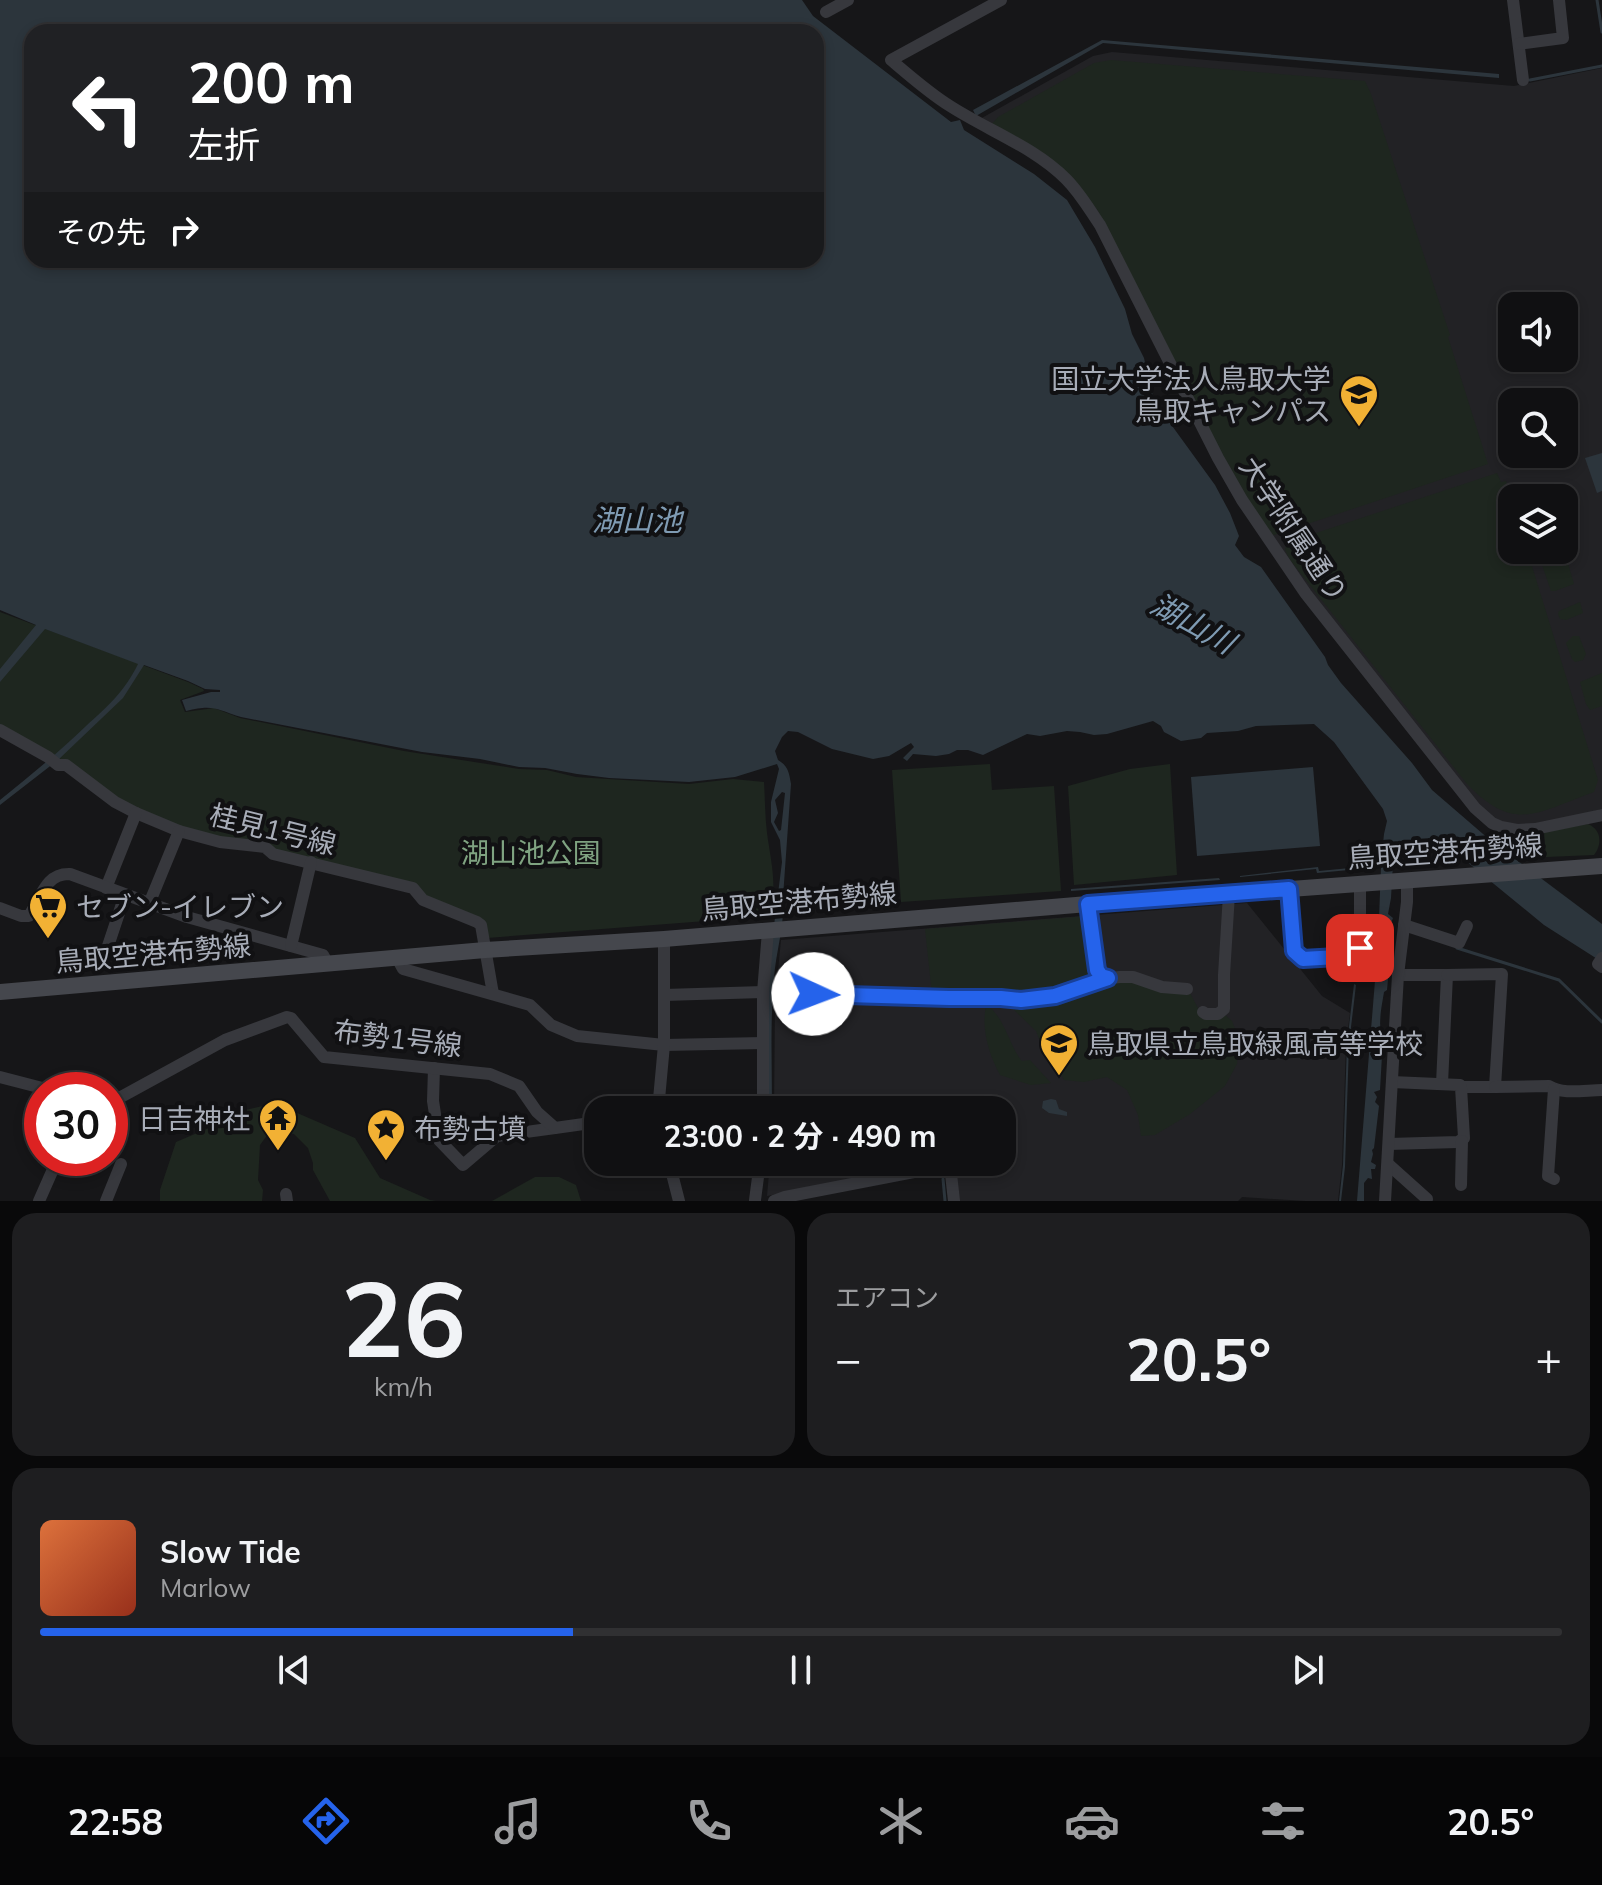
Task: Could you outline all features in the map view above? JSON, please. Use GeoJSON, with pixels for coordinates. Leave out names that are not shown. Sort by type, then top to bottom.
{"type":"FeatureCollection","features":[{"type":"Feature","properties":{"kind":"main road","name":"鳥取空港布勢線"},"geometry":{"type":"LineString","coordinates":[[0,992],[485,950],[664,939],[1602,866]]}},
{"type":"Feature","properties":{"kind":"street"},"geometry":{"type":"LineString","coordinates":[[826,12],[848,0]]}},
{"type":"Feature","properties":{"kind":"street","name":"大学附属通り"},"geometry":{"type":"LineString","coordinates":[[1001,0],[891,60],[947,104],[1048,163],[1082,198],[1100,225],[1242,500],[1306,594],[1480,814],[1501,827],[1517,830],[1602,815]]}},
{"type":"Feature","properties":{"kind":"street"},"geometry":{"type":"LineString","coordinates":[[1513,0],[1523,80]]}},
{"type":"Feature","properties":{"kind":"street"},"geometry":{"type":"LineString","coordinates":[[1519,44],[1563,38],[1559,0]]}},
{"type":"Feature","properties":{"kind":"street","name":"桂見1号線"},"geometry":{"type":"LineString","coordinates":[[0,730],[58,765],[66,765],[115,802],[179,831],[220,842],[265,847],[273,854],[413,888],[423,900],[472,919],[481,925],[493,994]]}},
{"type":"Feature","properties":{"kind":"street"},"geometry":{"type":"LineString","coordinates":[[106,888],[136,813]]}},
{"type":"Feature","properties":{"kind":"street"},"geometry":{"type":"LineString","coordinates":[[149,904],[179,831]]}},
{"type":"Feature","properties":{"kind":"street"},"geometry":{"type":"LineString","coordinates":[[291,946],[311,862]]}},
{"type":"Feature","properties":{"kind":"street"},"geometry":{"type":"LineString","coordinates":[[0,908],[29,916],[51,879],[70,874],[229,930],[323,955],[328,964]]}},
{"type":"Feature","properties":{"kind":"street"},"geometry":{"type":"LineString","coordinates":[[1385,1201],[1405,881]]}},
{"type":"Feature","properties":{"kind":"street"},"geometry":{"type":"LineString","coordinates":[[1289,889],[1294,951],[1303,959],[1316,959],[1354,956],[1360,948],[1365,884]]}},
{"type":"Feature","properties":{"kind":"street"},"geometry":{"type":"LineString","coordinates":[[1203,1012],[1212,1015],[1224,1009],[1229,894]]}},
{"type":"Feature","properties":{"kind":"street"},"geometry":{"type":"LineString","coordinates":[[105,955],[125,895]]}},
{"type":"Feature","properties":{"kind":"street"},"geometry":{"type":"LineString","coordinates":[[1088,904],[1097,970],[1101,976],[1108,978]]}},
{"type":"Feature","properties":{"kind":"street"},"geometry":{"type":"LineString","coordinates":[[1404,925],[1459,943],[1467,926]]}},
{"type":"Feature","properties":{"kind":"street"},"geometry":{"type":"LineString","coordinates":[[763,1096],[763,992],[768,931]]}},
{"type":"Feature","properties":{"kind":"street"},"geometry":{"type":"LineString","coordinates":[[659,1096],[664,1045],[664,939]]}},
{"type":"Feature","properties":{"kind":"street"},"geometry":{"type":"LineString","coordinates":[[397,958],[403,969],[530,1005],[551,1025],[577,1036],[664,1045],[763,1043]]}},
{"type":"Feature","properties":{"kind":"street"},"geometry":{"type":"LineString","coordinates":[[1398,975],[1502,974],[1495,1087]]}},
{"type":"Feature","properties":{"kind":"street"},"geometry":{"type":"LineString","coordinates":[[1442,1084],[1447,975]]}},
{"type":"Feature","properties":{"kind":"street"},"geometry":{"type":"LineString","coordinates":[[781,992],[1021,1000],[1055,996],[1108,978],[1133,977],[1162,987],[1187,989]]}},
{"type":"Feature","properties":{"kind":"street"},"geometry":{"type":"LineString","coordinates":[[664,995],[763,992]]}},
{"type":"Feature","properties":{"kind":"street","name":"布勢1号線"},"geometry":{"type":"LineString","coordinates":[[128,1093],[225,1040],[285,1017],[291,1018],[324,1057],[490,1074],[519,1086],[537,1112],[555,1128]]}},
{"type":"Feature","properties":{"kind":"street"},"geometry":{"type":"LineString","coordinates":[[434,1068],[433,1101],[439,1140],[463,1165],[497,1136],[584,1124]]}},
{"type":"Feature","properties":{"kind":"street"},"geometry":{"type":"LineString","coordinates":[[0,1077],[24,1083]]}},
{"type":"Feature","properties":{"kind":"street"},"geometry":{"type":"LineString","coordinates":[[1392,1082],[1461,1087],[1549,1086],[1563,1091],[1602,1090]]}},
{"type":"Feature","properties":{"kind":"street"},"geometry":{"type":"LineString","coordinates":[[1461,1087],[1464,1138],[1461,1185]]}},
{"type":"Feature","properties":{"kind":"street"},"geometry":{"type":"LineString","coordinates":[[1554,1089],[1548,1176],[1554,1179]]}},
{"type":"Feature","properties":{"kind":"street"},"geometry":{"type":"LineString","coordinates":[[1389,1144],[1462,1141]]}},
{"type":"Feature","properties":{"kind":"street"},"geometry":{"type":"LineString","coordinates":[[1388,1164],[1427,1199]]}},
{"type":"Feature","properties":{"kind":"street"},"geometry":{"type":"LineString","coordinates":[[758,1176],[754,1201],[774,1200],[950,1165],[954,1201]]}},
{"type":"Feature","properties":{"kind":"street"},"geometry":{"type":"LineString","coordinates":[[39,1201],[50,1176]]}},
{"type":"Feature","properties":{"kind":"street"},"geometry":{"type":"LineString","coordinates":[[106,1201],[116,1176]]}},
{"type":"Feature","properties":{"kind":"street"},"geometry":{"type":"LineString","coordinates":[[673,1176],[679,1201]]}},
{"type":"Feature","properties":{"kind":"shaded area","name":"国立大学法人鳥取大学 鳥取キャンパス"},"geometry":{"type":"Polygon","coordinates":[[[1112,52],[1514,86],[1602,68],[1602,809],[1536,827],[1507,826],[1486,816],[1282,555],[1087,196],[980,119],[1093,56],[1112,52]]]}},
{"type":"Feature","properties":{"kind":"shaded area","name":"鳥取県立鳥取緑風高等学校"},"geometry":{"type":"Polygon","coordinates":[[[1247,903],[1322,996],[1350,1013],[1338,1201],[1242,1197],[1238,1201],[957,1201],[954,1176],[1016,1176],[1016,1096],[774,1096],[775,1001],[781,940],[1247,903]]]}},
{"type":"Feature","properties":{"kind":"shaded area"},"geometry":{"type":"Polygon","coordinates":[[[769,1176],[873,1176],[767,1196],[769,1176]]]}},
{"type":"Feature","properties":{"kind":"green space"},"geometry":{"type":"Polygon","coordinates":[[[1111,60],[1365,81],[1450,335],[1448,337],[1488,464],[1271,536],[1224,461],[1098,211],[1087,196],[990,126],[998,117],[1094,63],[1111,60]]]}},
{"type":"Feature","properties":{"kind":"green space"},"geometry":{"type":"Polygon","coordinates":[[[1497,473],[1501,482],[1506,481],[1507,484],[1498,484],[1498,564],[1531,564],[1598,780],[1594,792],[1528,814],[1514,814],[1484,800],[1467,784],[1290,560],[1286,546],[1295,540],[1497,473]]]}},
{"type":"Feature","properties":{"kind":"green space"},"geometry":{"type":"Polygon","coordinates":[[[1542,564],[1568,564],[1574,584],[1551,591],[1542,564]]]}},
{"type":"Feature","properties":{"kind":"green space"},"geometry":{"type":"Polygon","coordinates":[[[1580,602],[1583,613],[1566,620],[1560,619],[1559,611],[1580,602]]]}},
{"type":"Feature","properties":{"kind":"green space","name":"湖山池公園"},"geometry":{"type":"Polygon","coordinates":[[[0,612],[203,689],[180,700],[185,712],[214,708],[240,718],[404,751],[519,769],[547,770],[576,777],[689,784],[733,779],[764,782],[773,885],[769,916],[487,938],[485,923],[426,896],[182,827],[117,799],[59,760],[0,727],[0,612]]]}},
{"type":"Feature","properties":{"kind":"green space"},"geometry":{"type":"Polygon","coordinates":[[[1573,636],[1579,636],[1586,654],[1583,660],[1575,662],[1566,643],[1573,636]]]}},
{"type":"Feature","properties":{"kind":"green space"},"geometry":{"type":"Polygon","coordinates":[[[1602,673],[1602,706],[1590,710],[1580,682],[1602,673]]]}},
{"type":"Feature","properties":{"kind":"green space"},"geometry":{"type":"Polygon","coordinates":[[[990,764],[992,790],[1054,786],[1061,891],[901,902],[892,770],[990,764]]]}},
{"type":"Feature","properties":{"kind":"green space"},"geometry":{"type":"Polygon","coordinates":[[[1170,764],[1177,875],[1074,885],[1068,786],[1130,769],[1170,764]]]}},
{"type":"Feature","properties":{"kind":"green space"},"geometry":{"type":"Polygon","coordinates":[[[1588,824],[1596,830],[1599,838],[1594,855],[1546,857],[1544,832],[1588,824]]]}},
{"type":"Feature","properties":{"kind":"green space"},"geometry":{"type":"Polygon","coordinates":[[[1086,916],[1095,980],[1050,995],[932,994],[925,929],[1086,916]]]}},
{"type":"Feature","properties":{"kind":"green space"},"geometry":{"type":"Polygon","coordinates":[[[1118,979],[1189,991],[1200,1012],[1224,1014],[1232,1021],[1239,1039],[1237,1064],[1225,1086],[1190,1114],[1155,1135],[1141,1136],[1138,1115],[1127,1090],[1107,1077],[1084,1082],[1064,1080],[1047,1060],[1036,1031],[1014,1010],[1118,979]]]}},
{"type":"Feature","properties":{"kind":"green space"},"geometry":{"type":"Polygon","coordinates":[[[986,1006],[997,1015],[1022,1061],[1030,1060],[1051,1083],[1031,1085],[1000,1075],[987,1041],[986,1006]]]}},
{"type":"Feature","properties":{"kind":"green space"},"geometry":{"type":"Polygon","coordinates":[[[267,1105],[288,1109],[355,1138],[380,1178],[436,1201],[330,1201],[313,1170],[308,1148],[294,1134],[276,1131],[268,1134],[260,1145],[258,1180],[263,1190],[262,1201],[160,1201],[160,1190],[176,1142],[209,1128],[229,1114],[267,1105]]]}},
{"type":"Feature","properties":{"kind":"green space"},"geometry":{"type":"Polygon","coordinates":[[[535,1177],[559,1177],[576,1185],[581,1201],[492,1201],[535,1177]]]}},
{"type":"Feature","properties":{"kind":"water","name":"湖山池"},"geometry":{"type":"Polygon","coordinates":[[[0,0],[802,0],[813,16],[823,24],[24,24],[24,268],[824,268],[824,24],[951,122],[960,120],[964,130],[1034,174],[1067,200],[1095,247],[1125,309],[1132,334],[1144,358],[1151,391],[1162,412],[1215,485],[1230,513],[1239,536],[1235,545],[1244,557],[1261,567],[1341,683],[1432,790],[1490,840],[1602,924],[1602,962],[1544,925],[1444,843],[1394,845],[1388,914],[1393,918],[1388,931],[1390,957],[1387,990],[1380,1016],[1383,1038],[1380,1090],[1374,1092],[1377,1097],[1375,1102],[1379,1106],[1371,1162],[1376,1165],[1375,1169],[1371,1169],[1372,1179],[1368,1178],[1364,1183],[1364,1201],[1357,1201],[1378,944],[1381,867],[1317,873],[1316,869],[1240,877],[1318,867],[1319,871],[1381,863],[1387,821],[1383,809],[1334,742],[1314,724],[1256,726],[1238,731],[1207,733],[1201,738],[1181,741],[1164,732],[1153,721],[1107,734],[1067,731],[1040,736],[1027,734],[983,755],[957,750],[936,756],[913,754],[907,761],[903,758],[914,747],[911,743],[889,756],[873,759],[832,749],[798,732],[788,731],[775,751],[778,760],[788,770],[791,784],[783,918],[773,994],[772,1096],[765,1096],[766,989],[782,862],[780,840],[771,822],[771,802],[779,769],[777,764],[735,777],[689,782],[609,778],[422,752],[241,717],[214,708],[186,711],[182,700],[220,690],[205,689],[144,665],[123,698],[58,760],[0,805],[0,800],[109,705],[138,664],[45,629],[0,682],[0,669],[36,625],[0,610],[0,0]],[[782,792],[775,800],[778,813],[774,822],[781,830],[785,793],[782,792]]]}},
{"type":"Feature","properties":{"kind":"water"},"geometry":{"type":"Polygon","coordinates":[[[1102,40],[1499,74],[1499,78],[1103,43],[976,116],[973,110],[1102,40]]]}},
{"type":"Feature","properties":{"kind":"water"},"geometry":{"type":"Polygon","coordinates":[[[1602,453],[1602,491],[1597,493],[1585,458],[1602,453]]]}},
{"type":"Feature","properties":{"kind":"water"},"geometry":{"type":"Polygon","coordinates":[[[1313,767],[1320,846],[1197,856],[1191,777],[1313,767]]]}},
{"type":"Feature","properties":{"kind":"water"},"geometry":{"type":"Polygon","coordinates":[[[1220,880],[1071,891],[1071,889],[1220,880]]]}},
{"type":"Feature","properties":{"kind":"water"},"geometry":{"type":"Polygon","coordinates":[[[1354,984],[1345,1167],[1339,1201],[1347,1043],[1354,984]]]}},
{"type":"Feature","properties":{"kind":"water"},"geometry":{"type":"Polygon","coordinates":[[[1056,1100],[1059,1109],[1067,1112],[1067,1116],[1049,1113],[1042,1108],[1043,1101],[1056,1100]]]}},
{"type":"Feature","properties":{"kind":"waterway"},"geometry":{"type":"LineString","coordinates":[[1597,0],[1602,32]]}},
{"type":"Feature","properties":{"kind":"waterway"},"geometry":{"type":"LineString","coordinates":[[1530,80],[1602,66]]}},
{"type":"Feature","properties":{"kind":"waterway"},"geometry":{"type":"LineString","coordinates":[[1457,948],[1559,980],[1602,1022]]}},
{"type":"Feature","properties":{"kind":"waterway"},"geometry":{"type":"LineString","coordinates":[[943,1179],[945,1201]]}},
{"type":"Feature","properties":{"kind":"place","name":"国立大学法人鳥取大学 鳥取キャンパス"},"geometry":{"type":"Point","coordinates":[1359,428]}},
{"type":"Feature","properties":{"kind":"place","name":"セブン-イレブン"},"geometry":{"type":"Point","coordinates":[48,940]}},
{"type":"Feature","properties":{"kind":"place","name":"鳥取県立鳥取緑風高等学校"},"geometry":{"type":"Point","coordinates":[1059,1077]}},
{"type":"Feature","properties":{"kind":"place","name":"日吉神社"},"geometry":{"type":"Point","coordinates":[278,1152]}},
{"type":"Feature","properties":{"kind":"place","name":"布勢古墳"},"geometry":{"type":"Point","coordinates":[386,1162]}},
{"type":"Feature","properties":{"kind":"route"},"geometry":{"type":"LineString","coordinates":[[813,994],[1021,1000],[1055,996],[1078,989],[1108,978],[1101,976],[1097,970],[1088,904],[1289,889],[1294,951],[1303,959],[1354,956],[1360,948]]}},
{"type":"Feature","properties":{"kind":"water label","name":"湖山川"},"geometry":{"type":"Point","coordinates":[1193,623]}}]}
